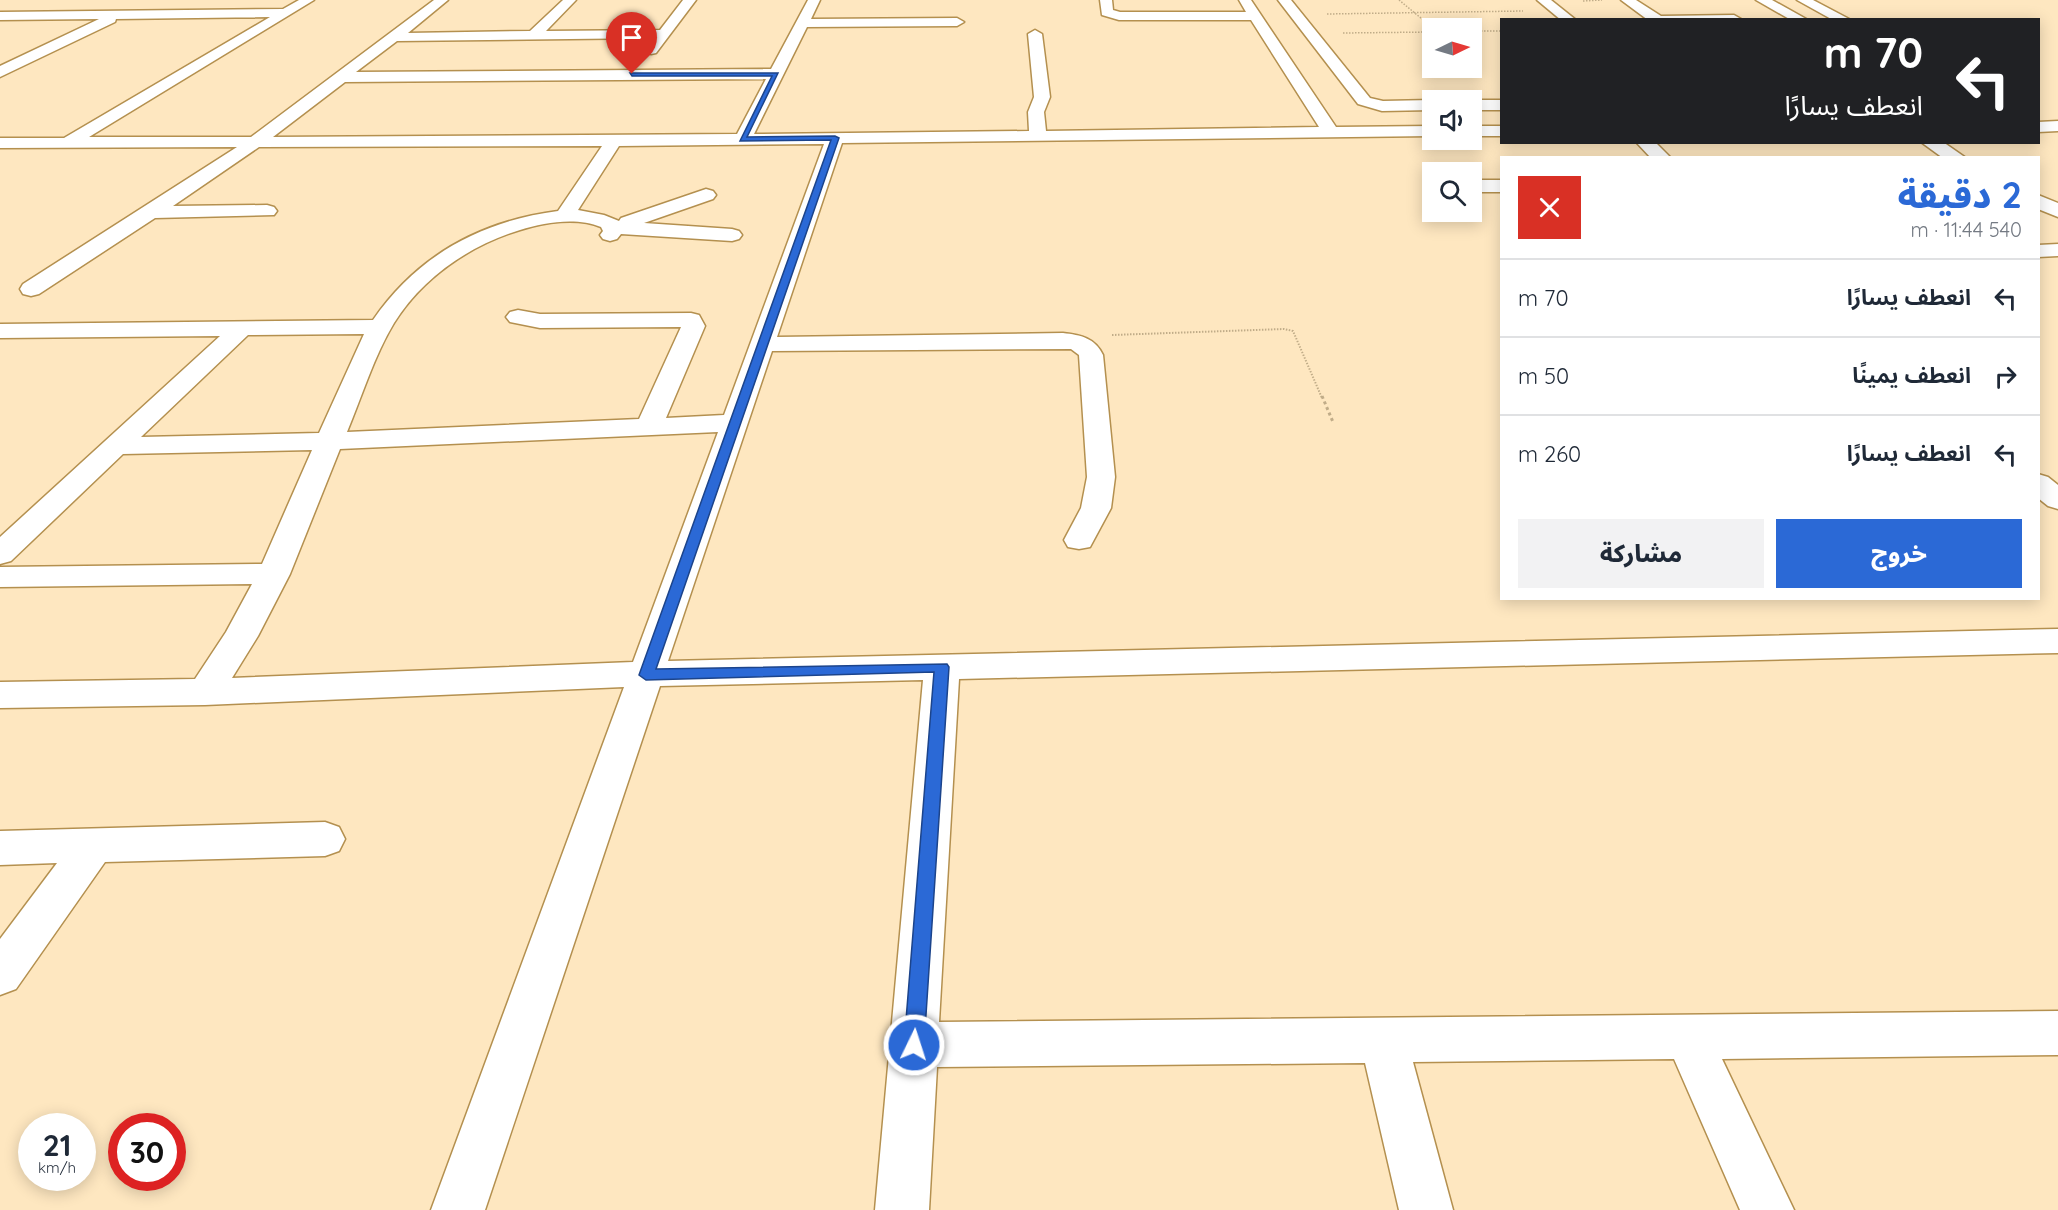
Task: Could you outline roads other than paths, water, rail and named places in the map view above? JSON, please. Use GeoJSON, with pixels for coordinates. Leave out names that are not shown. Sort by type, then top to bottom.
{"type":"FeatureCollection","features":[{"type":"Feature","properties":{"kind":"street"},"geometry":{"type":"LineString","coordinates":[[68,142],[308,0]]}},
{"type":"Feature","properties":{"kind":"street"},"geometry":{"type":"LineString","coordinates":[[31,289],[257,141],[442,0]]}},
{"type":"Feature","properties":{"kind":"street"},"geometry":{"type":"LineString","coordinates":[[533,36],[570,0]]}},
{"type":"Feature","properties":{"kind":"street"},"geometry":{"type":"LineString","coordinates":[[632,74],[690,0]]}},
{"type":"Feature","properties":{"kind":"street"},"geometry":{"type":"LineString","coordinates":[[742,139],[814,0]]}},
{"type":"Feature","properties":{"kind":"street"},"geometry":{"type":"LineString","coordinates":[[1106,0],[1107,12],[1119,16],[1256,16]]}},
{"type":"Feature","properties":{"kind":"street"},"geometry":{"type":"LineString","coordinates":[[1245,0],[1331,132]]}},
{"type":"Feature","properties":{"kind":"street"},"geometry":{"type":"LineString","coordinates":[[1268,0],[1287,28]]}},
{"type":"Feature","properties":{"kind":"street"},"geometry":{"type":"LineString","coordinates":[[1284,0],[1364,101],[1382,106],[1422,105]]}},
{"type":"Feature","properties":{"kind":"street"},"geometry":{"type":"LineString","coordinates":[[1543,0],[1567,18]]}},
{"type":"Feature","properties":{"kind":"street"},"geometry":{"type":"LineString","coordinates":[[1627,0],[1657,18]]}},
{"type":"Feature","properties":{"kind":"street"},"geometry":{"type":"LineString","coordinates":[[1762,0],[1798,18]]}},
{"type":"Feature","properties":{"kind":"street"},"geometry":{"type":"LineString","coordinates":[[1783,0],[1820,18]]}},
{"type":"Feature","properties":{"kind":"street"},"geometry":{"type":"LineString","coordinates":[[1803,0],[1841,18]]}},
{"type":"Feature","properties":{"kind":"street"},"geometry":{"type":"LineString","coordinates":[[0,11],[19,4]]}},
{"type":"Feature","properties":{"kind":"street"},"geometry":{"type":"LineString","coordinates":[[0,16],[287,13]]}},
{"type":"Feature","properties":{"kind":"street"},"geometry":{"type":"LineString","coordinates":[[0,72],[120,15]]}},
{"type":"Feature","properties":{"kind":"street"},"geometry":{"type":"LineString","coordinates":[[802,23],[957,22]]}},
{"type":"Feature","properties":{"kind":"street"},"geometry":{"type":"LineString","coordinates":[[394,37],[663,34]]}},
{"type":"Feature","properties":{"kind":"street"},"geometry":{"type":"LineString","coordinates":[[1035,34],[1042,97],[1036,112],[1038,136]]}},
{"type":"Feature","properties":{"kind":"street"},"geometry":{"type":"LineString","coordinates":[[342,77],[776,74]]}},
{"type":"Feature","properties":{"kind":"street"},"geometry":{"type":"LineString","coordinates":[[1482,105],[1500,105]]}},
{"type":"Feature","properties":{"kind":"street"},"geometry":{"type":"LineString","coordinates":[[1344,113],[1356,132]]}},
{"type":"Feature","properties":{"kind":"street"},"geometry":{"type":"LineString","coordinates":[[0,143],[614,141],[1422,131]]}},
{"type":"Feature","properties":{"kind":"street"},"geometry":{"type":"LineString","coordinates":[[1482,131],[1500,131]]}},
{"type":"Feature","properties":{"kind":"street"},"geometry":{"type":"LineString","coordinates":[[458,1210],[835,138]]}},
{"type":"Feature","properties":{"kind":"street"},"geometry":{"type":"LineString","coordinates":[[564,216],[614,141]]}},
{"type":"Feature","properties":{"kind":"street"},"geometry":{"type":"LineString","coordinates":[[1646,144],[1660,156]]}},
{"type":"Feature","properties":{"kind":"street"},"geometry":{"type":"LineString","coordinates":[[1933,144],[1954,156]]}},
{"type":"Feature","properties":{"kind":"street"},"geometry":{"type":"LineString","coordinates":[[224,164],[258,163]]}},
{"type":"Feature","properties":{"kind":"street"},"geometry":{"type":"LineString","coordinates":[[1482,186],[1500,186]]}},
{"type":"Feature","properties":{"kind":"street"},"geometry":{"type":"LineString","coordinates":[[611,231],[706,195]]}},
{"type":"Feature","properties":{"kind":"street"},"geometry":{"type":"LineString","coordinates":[[2040,202],[2058,211]]}},
{"type":"Feature","properties":{"kind":"street"},"geometry":{"type":"LineString","coordinates":[[149,213],[267,211]]}},
{"type":"Feature","properties":{"kind":"street"},"geometry":{"type":"LineString","coordinates":[[205,692],[241,636],[274,574],[378,327],[407,291],[461,246],[515,224],[564,216],[604,220],[611,231]]}},
{"type":"Feature","properties":{"kind":"street"},"geometry":{"type":"LineString","coordinates":[[611,231],[732,235]]}},
{"type":"Feature","properties":{"kind":"street"},"geometry":{"type":"LineString","coordinates":[[2040,251],[2058,250]]}},
{"type":"Feature","properties":{"kind":"street"},"geometry":{"type":"LineString","coordinates":[[518,317],[540,321],[680,318],[691,320],[693,326],[650,426]]}},
{"type":"Feature","properties":{"kind":"street"},"geometry":{"type":"LineString","coordinates":[[0,331],[378,327]]}},
{"type":"Feature","properties":{"kind":"street"},"geometry":{"type":"LineString","coordinates":[[0,554],[241,329]]}},
{"type":"Feature","properties":{"kind":"street"},"geometry":{"type":"LineString","coordinates":[[762,344],[1070,341],[1087,347],[1091,355],[1101,477],[1096,508],[1079,540]]}},
{"type":"Feature","properties":{"kind":"street"},"geometry":{"type":"LineString","coordinates":[[118,446],[330,441],[735,423]]}},
{"type":"Feature","properties":{"kind":"street"},"geometry":{"type":"LineString","coordinates":[[2040,485],[2058,500]]}},
{"type":"Feature","properties":{"kind":"street"},"geometry":{"type":"LineString","coordinates":[[0,577],[274,574]]}},
{"type":"Feature","properties":{"kind":"street"},"geometry":{"type":"LineString","coordinates":[[0,695],[205,692],[646,675],[942,667],[2058,641]]}},
{"type":"Feature","properties":{"kind":"street"},"geometry":{"type":"LineString","coordinates":[[902,1210],[942,667]]}},
{"type":"Feature","properties":{"kind":"street"},"geometry":{"type":"LineString","coordinates":[[0,848],[325,839]]}},
{"type":"Feature","properties":{"kind":"street"},"geometry":{"type":"LineString","coordinates":[[0,975],[94,845]]}},
{"type":"Feature","properties":{"kind":"street"},"geometry":{"type":"LineString","coordinates":[[914,1045],[2058,1033]]}},
{"type":"Feature","properties":{"kind":"street"},"geometry":{"type":"LineString","coordinates":[[1687,1036],[1767,1210]]}},
{"type":"Feature","properties":{"kind":"street"},"geometry":{"type":"LineString","coordinates":[[1383,1040],[1426,1210]]}}]}
